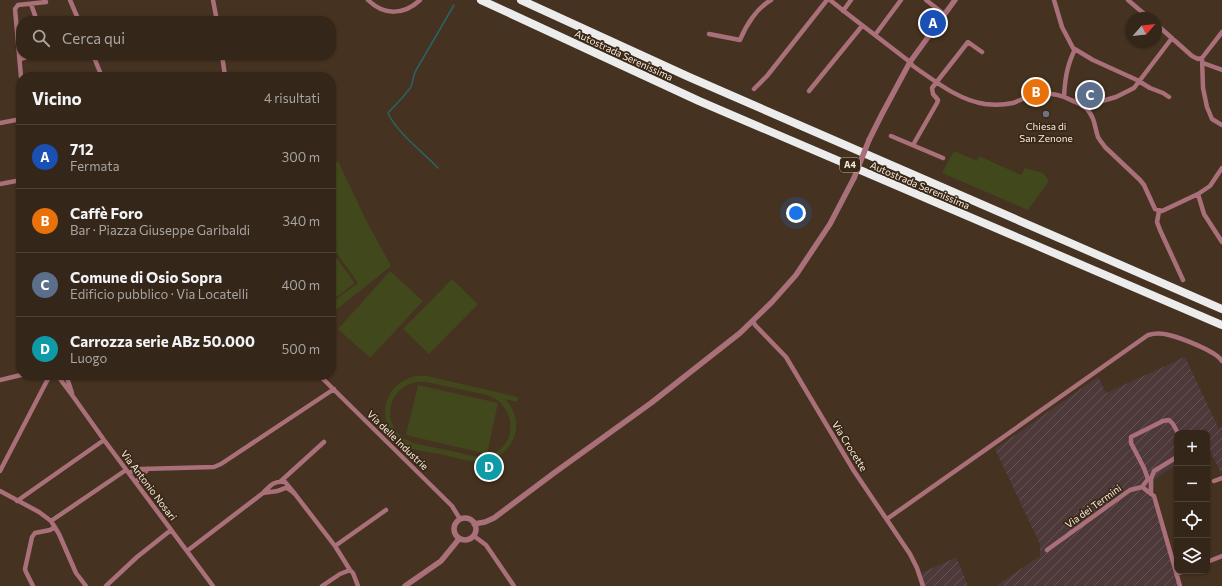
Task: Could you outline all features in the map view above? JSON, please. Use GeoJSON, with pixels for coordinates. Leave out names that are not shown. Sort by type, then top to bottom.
{"type":"FeatureCollection","features":[{"type":"Feature","properties":{"kind":"highway","name":"Autostrada Serenissima"},"geometry":{"type":"LineString","coordinates":[[481,0],[699,101],[1222,324]]}},
{"type":"Feature","properties":{"kind":"highway","name":"Autostrada Serenissima"},"geometry":{"type":"LineString","coordinates":[[521,0],[689,77],[1222,309]]}},
{"type":"Feature","properties":{"kind":"street"},"geometry":{"type":"LineString","coordinates":[[70,0],[77,16]]}},
{"type":"Feature","properties":{"kind":"street"},"geometry":{"type":"LineString","coordinates":[[213,0],[216,16]]}},
{"type":"Feature","properties":{"kind":"street"},"geometry":{"type":"LineString","coordinates":[[368,0],[374,6],[388,12],[407,8],[416,4],[420,0]]}},
{"type":"Feature","properties":{"kind":"street"},"geometry":{"type":"LineString","coordinates":[[709,34],[740,40],[743,32],[757,13],[771,0]]}},
{"type":"Feature","properties":{"kind":"street"},"geometry":{"type":"LineString","coordinates":[[754,89],[767,76],[827,0]]}},
{"type":"Feature","properties":{"kind":"street"},"geometry":{"type":"LineString","coordinates":[[830,0],[910,62],[912,66],[955,94],[967,99],[998,105],[1014,103],[1034,95],[1054,94],[1079,103],[1087,109],[1095,121],[1098,138],[1105,147],[1140,180],[1144,185],[1155,209],[1159,211],[1167,209],[1198,194],[1210,186],[1220,176],[1222,168]]}},
{"type":"Feature","properties":{"kind":"street"},"geometry":{"type":"LineString","coordinates":[[843,11],[851,0]]}},
{"type":"Feature","properties":{"kind":"street"},"geometry":{"type":"LineString","coordinates":[[875,35],[901,0]]}},
{"type":"Feature","properties":{"kind":"street"},"geometry":{"type":"LineString","coordinates":[[926,0],[944,14]]}},
{"type":"Feature","properties":{"kind":"street"},"geometry":{"type":"LineString","coordinates":[[474,524],[485,522],[494,518],[651,403],[740,334],[772,302],[796,275],[830,224],[854,178],[885,107],[910,62],[955,0]]}},
{"type":"Feature","properties":{"kind":"street"},"geometry":{"type":"LineString","coordinates":[[1054,0],[1062,27],[1073,48],[1093,60],[1140,81],[1150,88],[1169,97]]}},
{"type":"Feature","properties":{"kind":"street"},"geometry":{"type":"LineString","coordinates":[[1128,0],[1142,12]]}},
{"type":"Feature","properties":{"kind":"street"},"geometry":{"type":"LineString","coordinates":[[16,19],[15,9],[18,5],[46,2]]}},
{"type":"Feature","properties":{"kind":"street"},"geometry":{"type":"LineString","coordinates":[[31,4],[35,16]]}},
{"type":"Feature","properties":{"kind":"street"},"geometry":{"type":"LineString","coordinates":[[809,92],[862,26]]}},
{"type":"Feature","properties":{"kind":"street"},"geometry":{"type":"LineString","coordinates":[[1162,29],[1192,56],[1222,70]]}},
{"type":"Feature","properties":{"kind":"street"},"geometry":{"type":"LineString","coordinates":[[1222,32],[1202,60],[1203,88],[1207,107],[1212,119],[1222,125]]}},
{"type":"Feature","properties":{"kind":"street"},"geometry":{"type":"LineString","coordinates":[[1087,109],[1134,88],[1172,38]]}},
{"type":"Feature","properties":{"kind":"street"},"geometry":{"type":"LineString","coordinates":[[913,145],[938,100],[932,91],[932,88],[968,42],[982,52]]}},
{"type":"Feature","properties":{"kind":"street"},"geometry":{"type":"LineString","coordinates":[[1064,97],[1066,72],[1075,49]]}},
{"type":"Feature","properties":{"kind":"street"},"geometry":{"type":"LineString","coordinates":[[20,60],[21,72]]}},
{"type":"Feature","properties":{"kind":"street"},"geometry":{"type":"LineString","coordinates":[[95,60],[100,72]]}},
{"type":"Feature","properties":{"kind":"street"},"geometry":{"type":"LineString","coordinates":[[223,60],[224,72]]}},
{"type":"Feature","properties":{"kind":"street"},"geometry":{"type":"LineString","coordinates":[[0,123],[16,120]]}},
{"type":"Feature","properties":{"kind":"street"},"geometry":{"type":"LineString","coordinates":[[891,136],[943,158]]}},
{"type":"Feature","properties":{"kind":"street"},"geometry":{"type":"LineString","coordinates":[[0,184],[16,181]]}},
{"type":"Feature","properties":{"kind":"street"},"geometry":{"type":"LineString","coordinates":[[1198,194],[1204,214],[1222,242]]}},
{"type":"Feature","properties":{"kind":"street"},"geometry":{"type":"LineString","coordinates":[[1159,211],[1157,218],[1158,226],[1183,280]]}},
{"type":"Feature","properties":{"kind":"street","name":"Via Crocette"},"geometry":{"type":"LineString","coordinates":[[752,321],[786,358],[854,471],[910,554],[917,568],[923,586]]}},
{"type":"Feature","properties":{"kind":"street"},"geometry":{"type":"LineString","coordinates":[[887,519],[1148,335],[1154,333],[1170,335],[1215,353],[1222,361]]}},
{"type":"Feature","properties":{"kind":"street"},"geometry":{"type":"LineString","coordinates":[[0,380],[16,376]]}},
{"type":"Feature","properties":{"kind":"street"},"geometry":{"type":"LineString","coordinates":[[0,471],[47,380]]}},
{"type":"Feature","properties":{"kind":"street","name":"Via Antonio Nosari"},"geometry":{"type":"LineString","coordinates":[[61,380],[212,586]]}},
{"type":"Feature","properties":{"kind":"street","name":"Via Antonio Nosari"},"geometry":{"type":"LineString","coordinates":[[68,380],[72,395]]}},
{"type":"Feature","properties":{"kind":"street","name":"Via delle Industrie"},"geometry":{"type":"LineString","coordinates":[[324,380],[452,506],[460,519]]}},
{"type":"Feature","properties":{"kind":"street"},"geometry":{"type":"LineString","coordinates":[[51,521],[128,471],[160,468],[214,467],[221,464],[334,389]]}},
{"type":"Feature","properties":{"kind":"street"},"geometry":{"type":"LineString","coordinates":[[1174,567],[1154,496],[1142,487],[1148,479],[1131,443],[1131,437],[1163,421],[1170,420],[1176,430]]}},
{"type":"Feature","properties":{"kind":"street"},"geometry":{"type":"LineString","coordinates":[[17,501],[104,440]]}},
{"type":"Feature","properties":{"kind":"street"},"geometry":{"type":"LineString","coordinates":[[187,552],[263,493],[272,484],[281,481],[324,442]]}},
{"type":"Feature","properties":{"kind":"street"},"geometry":{"type":"LineString","coordinates":[[1151,494],[1151,479],[1154,471],[1174,459]]}},
{"type":"Feature","properties":{"kind":"street"},"geometry":{"type":"LineString","coordinates":[[136,482],[148,469]]}},
{"type":"Feature","properties":{"kind":"street"},"geometry":{"type":"LineString","coordinates":[[1214,481],[1222,478]]}},
{"type":"Feature","properties":{"kind":"street"},"geometry":{"type":"LineString","coordinates":[[281,481],[285,482],[336,546],[353,573],[358,586]]}},
{"type":"Feature","properties":{"kind":"street","name":"Via dei Termini"},"geometry":{"type":"LineString","coordinates":[[1047,550],[1130,490],[1142,487]]}},
{"type":"Feature","properties":{"kind":"street"},"geometry":{"type":"LineString","coordinates":[[263,493],[276,492],[284,488],[295,494]]}},
{"type":"Feature","properties":{"kind":"street"},"geometry":{"type":"LineString","coordinates":[[0,492],[39,512],[51,521],[76,573],[86,586]]}},
{"type":"Feature","properties":{"kind":"street"},"geometry":{"type":"LineString","coordinates":[[336,546],[386,510]]}},
{"type":"Feature","properties":{"kind":"street"},"geometry":{"type":"LineString","coordinates":[[467,518],[474,524],[476,530],[474,536],[469,540],[459,539],[455,534],[454,527],[460,519],[467,518]]}},
{"type":"Feature","properties":{"kind":"street"},"geometry":{"type":"LineString","coordinates":[[33,586],[25,569],[32,537],[35,533],[50,530],[55,527]]}},
{"type":"Feature","properties":{"kind":"street"},"geometry":{"type":"LineString","coordinates":[[106,586],[137,557],[171,530]]}},
{"type":"Feature","properties":{"kind":"street"},"geometry":{"type":"LineString","coordinates":[[474,536],[486,545],[512,585]]}},
{"type":"Feature","properties":{"kind":"street"},"geometry":{"type":"LineString","coordinates":[[405,586],[441,561],[459,539]]}},
{"type":"Feature","properties":{"kind":"street"},"geometry":{"type":"LineString","coordinates":[[1210,561],[1222,556]]}},
{"type":"Feature","properties":{"kind":"street"},"geometry":{"type":"LineString","coordinates":[[322,586],[340,574],[350,570]]}},
{"type":"Feature","properties":{"kind":"street"},"geometry":{"type":"LineString","coordinates":[[1176,574],[1180,586]]}},
{"type":"Feature","properties":{"kind":"shaded area"},"geometry":{"type":"Polygon","coordinates":[[[1185,357],[1219,429],[1222,426],[1222,476],[1210,450],[1210,430],[1174,430],[1174,466],[1154,480],[1152,497],[1178,586],[996,586],[1040,556],[1040,544],[995,449],[1098,377],[1106,393],[1185,357]]]}},
{"type":"Feature","properties":{"kind":"shaded area"},"geometry":{"type":"Polygon","coordinates":[[[955,558],[957,559],[968,586],[925,586],[921,573],[955,558]]]}},
{"type":"Feature","properties":{"kind":"green space"},"geometry":{"type":"Polygon","coordinates":[[[954,151],[977,161],[979,156],[1021,175],[1025,168],[1043,173],[1049,181],[1028,210],[942,173],[954,151]]]}},
{"type":"Feature","properties":{"kind":"green space"},"geometry":{"type":"Polygon","coordinates":[[[338,161],[366,220],[391,266],[336,310],[336,299],[358,283],[336,252],[336,162],[338,161]]]}},
{"type":"Feature","properties":{"kind":"green space"},"geometry":{"type":"Polygon","coordinates":[[[336,257],[355,283],[336,297],[336,257]]]}},
{"type":"Feature","properties":{"kind":"green space"},"geometry":{"type":"Polygon","coordinates":[[[390,271],[423,301],[370,358],[338,329],[390,271]]]}},
{"type":"Feature","properties":{"kind":"green space"},"geometry":{"type":"Polygon","coordinates":[[[452,279],[478,304],[429,354],[403,329],[452,279]]]}},
{"type":"Feature","properties":{"kind":"green space"},"geometry":{"type":"Polygon","coordinates":[[[415,376],[427,376],[518,397],[517,402],[505,399],[512,409],[516,419],[516,429],[508,448],[491,460],[479,462],[415,450],[401,443],[388,428],[385,408],[389,396],[394,388],[401,382],[415,376]],[[416,382],[405,386],[397,393],[392,402],[390,411],[391,421],[395,430],[403,438],[413,443],[471,456],[486,456],[497,452],[504,445],[509,436],[509,417],[505,408],[497,400],[487,395],[426,382],[416,382]]]}},
{"type":"Feature","properties":{"kind":"green space"},"geometry":{"type":"Polygon","coordinates":[[[418,385],[498,403],[487,454],[406,435],[418,385]]]}},
{"type":"Feature","properties":{"kind":"waterway"},"geometry":{"type":"LineString","coordinates":[[438,168],[404,135],[388,113],[411,87],[415,72],[454,5]]}},
{"type":"Feature","properties":{"kind":"place","name":"712"},"geometry":{"type":"Point","coordinates":[933,23]}},
{"type":"Feature","properties":{"kind":"place","name":"Caffè Foro"},"geometry":{"type":"Point","coordinates":[1036,92]}},
{"type":"Feature","properties":{"kind":"place","name":"Comune di Osio Sopra"},"geometry":{"type":"Point","coordinates":[1090,95]}},
{"type":"Feature","properties":{"kind":"place","name":"Chiesa di San Zenone"},"geometry":{"type":"Point","coordinates":[1046,114]}},
{"type":"Feature","properties":{"kind":"place","name":"Carrozza serie ABz 50.000"},"geometry":{"type":"Point","coordinates":[489,467]}}]}
